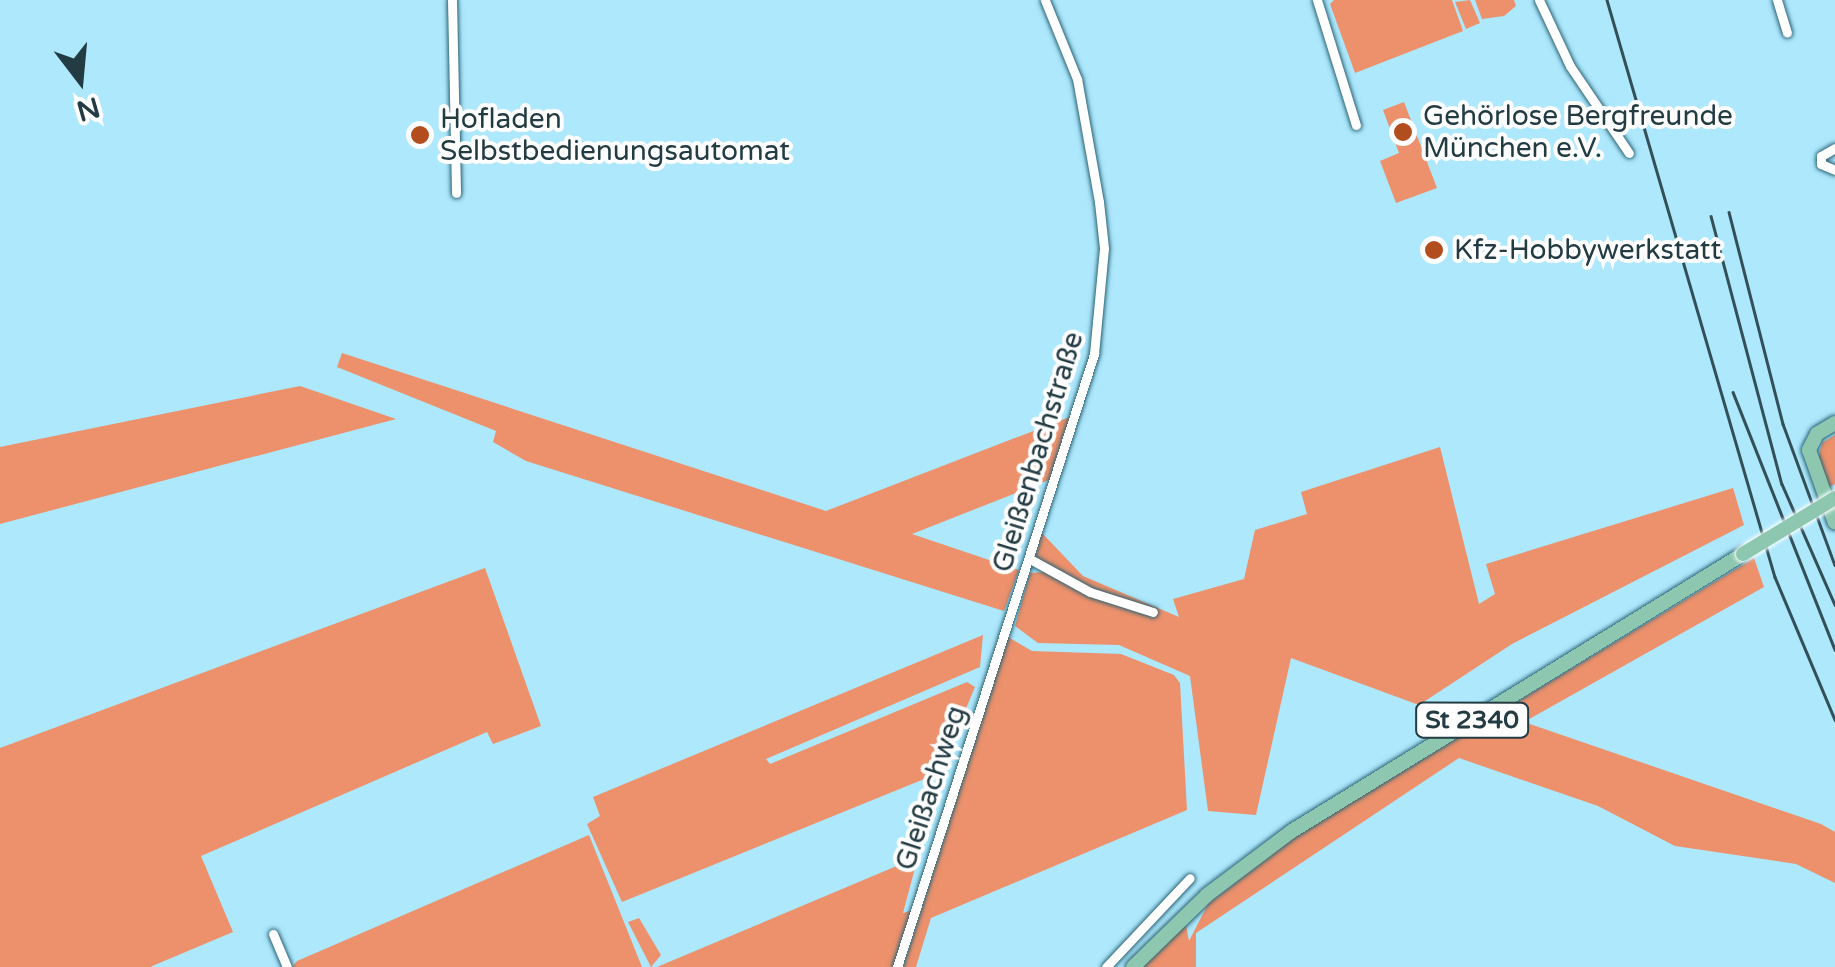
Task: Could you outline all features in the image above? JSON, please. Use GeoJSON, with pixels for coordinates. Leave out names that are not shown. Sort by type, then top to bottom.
{"type":"FeatureCollection","features":[{"type":"Feature","properties":{"kind":"main road"},"geometry":{"type":"LineString","coordinates":[[1835,423],[1817,434],[1809,450],[1835,523]]}},
{"type":"Feature","properties":{"kind":"main road","name":"St 2340"},"geometry":{"type":"LineString","coordinates":[[1133,967],[1207,894],[1336,804],[1835,498]]}},
{"type":"Feature","properties":{"kind":"street"},"geometry":{"type":"LineString","coordinates":[[452,0],[456,194]]}},
{"type":"Feature","properties":{"kind":"street","name":"Gleißenbachstraße"},"geometry":{"type":"LineString","coordinates":[[1008,622],[1094,354],[1104,248],[1081,96],[1044,0]]}},
{"type":"Feature","properties":{"kind":"street"},"geometry":{"type":"LineString","coordinates":[[1317,0],[1356,125]]}},
{"type":"Feature","properties":{"kind":"street"},"geometry":{"type":"LineString","coordinates":[[1539,0],[1576,75],[1629,153]]}},
{"type":"Feature","properties":{"kind":"street"},"geometry":{"type":"LineString","coordinates":[[1777,0],[1787,32]]}},
{"type":"Feature","properties":{"kind":"street"},"geometry":{"type":"LineString","coordinates":[[1835,148],[1821,156],[1835,170]]}},
{"type":"Feature","properties":{"kind":"street"},"geometry":{"type":"LineString","coordinates":[[1030,559],[1090,592],[1153,612]]}},
{"type":"Feature","properties":{"kind":"street","name":"Gleißachweg"},"geometry":{"type":"LineString","coordinates":[[898,967],[1008,622]]}},
{"type":"Feature","properties":{"kind":"street"},"geometry":{"type":"LineString","coordinates":[[1106,967],[1190,878]]}},
{"type":"Feature","properties":{"kind":"street"},"geometry":{"type":"LineString","coordinates":[[273,934],[287,967]]}},
{"type":"Feature","properties":{"kind":"shaded area"},"geometry":{"type":"Polygon","coordinates":[[[1334,0],[1452,0],[1463,31],[1355,73],[1330,4],[1334,0]]]}},
{"type":"Feature","properties":{"kind":"shaded area"},"geometry":{"type":"Polygon","coordinates":[[[1470,0],[1480,23],[1466,29],[1455,2],[1470,0]]]}},
{"type":"Feature","properties":{"kind":"shaded area"},"geometry":{"type":"Polygon","coordinates":[[[1475,0],[1514,0],[1516,6],[1504,16],[1482,19],[1475,0]]]}},
{"type":"Feature","properties":{"kind":"shaded area","name":"Gehörlose Bergfreunde München e.V."},"geometry":{"type":"Polygon","coordinates":[[[1404,102],[1437,188],[1396,203],[1380,161],[1399,153],[1383,110],[1404,102]]]}},
{"type":"Feature","properties":{"kind":"shaded area"},"geometry":{"type":"Polygon","coordinates":[[[342,353],[826,511],[1072,416],[1054,478],[912,534],[1019,570],[1004,611],[526,461],[493,442],[496,431],[337,367],[342,353]]]}},
{"type":"Feature","properties":{"kind":"shaded area"},"geometry":{"type":"Polygon","coordinates":[[[300,386],[396,419],[0,524],[0,447],[300,386]]]}},
{"type":"Feature","properties":{"kind":"shaded area"},"geometry":{"type":"Polygon","coordinates":[[[1835,435],[1835,484],[1828,488],[1818,459],[1822,443],[1835,435]]]}},
{"type":"Feature","properties":{"kind":"shaded area"},"geometry":{"type":"Polygon","coordinates":[[[1440,447],[1479,604],[1495,594],[1486,564],[1733,488],[1744,525],[1512,644],[1419,705],[1291,658],[1256,815],[1208,811],[1190,676],[1119,645],[1038,643],[1015,626],[1030,573],[1043,572],[1046,565],[1035,557],[1042,533],[1083,576],[1179,617],[1173,599],[1244,579],[1255,530],[1307,514],[1301,492],[1440,447]]]}},
{"type":"Feature","properties":{"kind":"shaded area"},"geometry":{"type":"Polygon","coordinates":[[[1754,558],[1764,587],[1524,722],[1821,824],[1835,832],[1835,883],[1796,864],[1675,846],[1598,806],[1459,758],[1196,933],[1196,967],[1140,967],[1186,925],[1189,941],[1208,904],[1296,836],[1754,558]]]}},
{"type":"Feature","properties":{"kind":"shaded area"},"geometry":{"type":"Polygon","coordinates":[[[485,568],[541,726],[493,744],[487,732],[201,856],[233,932],[150,967],[0,967],[0,748],[485,568]]]}},
{"type":"Feature","properties":{"kind":"shaded area"},"geometry":{"type":"Polygon","coordinates":[[[983,635],[980,667],[766,759],[770,764],[967,682],[975,687],[939,773],[622,902],[587,824],[600,816],[593,797],[983,635]]]}},
{"type":"Feature","properties":{"kind":"shaded area"},"geometry":{"type":"Polygon","coordinates":[[[1008,637],[1032,651],[1121,654],[1174,675],[1180,683],[1187,810],[931,918],[916,967],[903,967],[1008,637]]]}},
{"type":"Feature","properties":{"kind":"shaded area"},"geometry":{"type":"Polygon","coordinates":[[[589,835],[642,967],[292,967],[297,961],[589,835]]]}},
{"type":"Feature","properties":{"kind":"shaded area"},"geometry":{"type":"Polygon","coordinates":[[[918,857],[903,913],[913,910],[895,967],[657,967],[918,857]]]}},
{"type":"Feature","properties":{"kind":"shaded area"},"geometry":{"type":"Polygon","coordinates":[[[639,918],[661,955],[651,967],[628,922],[639,918]]]}},
{"type":"Feature","properties":{"kind":"railway"},"geometry":{"type":"LineString","coordinates":[[1607,0],[1775,577],[1835,720]]}},
{"type":"Feature","properties":{"kind":"railway"},"geometry":{"type":"LineString","coordinates":[[1729,212],[1783,424],[1835,565]]}},
{"type":"Feature","properties":{"kind":"railway"},"geometry":{"type":"LineString","coordinates":[[1711,216],[1782,484],[1835,605]]}},
{"type":"Feature","properties":{"kind":"railway"},"geometry":{"type":"LineString","coordinates":[[1733,392],[1835,650]]}},
{"type":"Feature","properties":{"kind":"place","name":"Gehörlose Bergfreunde München e.V."},"geometry":{"type":"Point","coordinates":[1403,132]}},
{"type":"Feature","properties":{"kind":"place","name":"Hofladen Selbstbedienungsautomat"},"geometry":{"type":"Point","coordinates":[420,135]}},
{"type":"Feature","properties":{"kind":"place","name":"Kfz-Hobbywerkstatt"},"geometry":{"type":"Point","coordinates":[1434,250]}}]}
